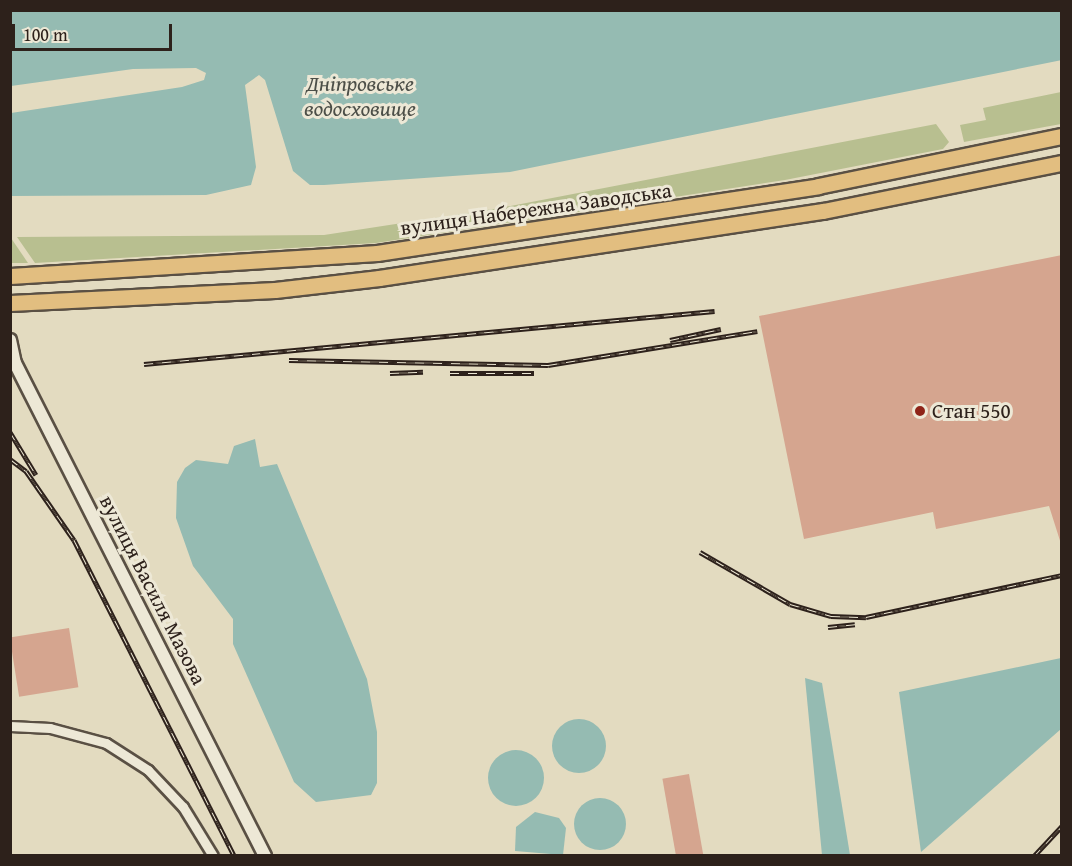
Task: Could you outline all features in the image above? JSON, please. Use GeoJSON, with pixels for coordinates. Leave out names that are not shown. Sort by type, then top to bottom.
{"type":"FeatureCollection","features":[{"type":"Feature","properties":{"kind":"main road","name":"вулиця Набережна Заводська"},"geometry":{"type":"LineString","coordinates":[[10,276],[377,254],[818,186],[1062,136]]}},
{"type":"Feature","properties":{"kind":"main road"},"geometry":{"type":"LineString","coordinates":[[10,303],[275,290],[403,275],[823,211],[1062,163]]}},
{"type":"Feature","properties":{"kind":"street","name":"вулиця Василя Мазова"},"geometry":{"type":"LineString","coordinates":[[10,340],[15,363],[265,855]]}},
{"type":"Feature","properties":{"kind":"street"},"geometry":{"type":"LineString","coordinates":[[10,726],[50,729],[106,743],[148,770],[183,807],[213,855]]}},
{"type":"Feature","properties":{"kind":"green space"},"geometry":{"type":"Polygon","coordinates":[[[1061,92],[1061,124],[964,142],[960,125],[986,120],[983,108],[1061,92]]]}},
{"type":"Feature","properties":{"kind":"green space"},"geometry":{"type":"Polygon","coordinates":[[[936,124],[949,142],[943,149],[785,180],[376,243],[35,263],[17,237],[324,235],[500,208],[936,124]]]}},
{"type":"Feature","properties":{"kind":"green space"},"geometry":{"type":"Polygon","coordinates":[[[11,238],[28,263],[11,263],[11,238]]]}},
{"type":"Feature","properties":{"kind":"water","name":"Дніпровське водосховище"},"geometry":{"type":"Polygon","coordinates":[[[11,10],[1061,10],[1062,60],[510,172],[324,185],[310,185],[293,171],[265,80],[259,75],[245,85],[256,167],[251,185],[206,195],[11,196],[11,113],[182,87],[204,80],[206,73],[196,68],[133,69],[11,86],[11,10]]]}},
{"type":"Feature","properties":{"kind":"water"},"geometry":{"type":"Polygon","coordinates":[[[255,439],[260,467],[277,464],[367,679],[377,732],[377,783],[371,795],[316,802],[294,782],[233,644],[233,619],[193,566],[176,518],[177,482],[185,468],[196,460],[228,464],[234,446],[255,439]]]}},
{"type":"Feature","properties":{"kind":"water"},"geometry":{"type":"Polygon","coordinates":[[[1061,658],[1061,729],[921,852],[899,692],[1061,658]]]}},
{"type":"Feature","properties":{"kind":"water"},"geometry":{"type":"Polygon","coordinates":[[[805,678],[822,683],[850,855],[822,855],[805,678]]]}},
{"type":"Feature","properties":{"kind":"water"},"geometry":{"type":"Polygon","coordinates":[[[574,719],[584,719],[594,723],[602,731],[606,746],[602,761],[594,769],[584,773],[574,773],[564,769],[556,761],[552,751],[552,741],[556,731],[564,723],[574,719]]]}},
{"type":"Feature","properties":{"kind":"water"},"geometry":{"type":"Polygon","coordinates":[[[516,750],[531,755],[539,763],[544,778],[539,793],[531,801],[516,806],[501,801],[493,793],[488,778],[493,763],[501,755],[516,750]]]}},
{"type":"Feature","properties":{"kind":"water"},"geometry":{"type":"Polygon","coordinates":[[[600,798],[610,800],[618,806],[624,814],[626,824],[624,834],[618,842],[610,848],[600,850],[590,848],[582,842],[576,834],[574,824],[576,814],[582,806],[590,800],[600,798]]]}},
{"type":"Feature","properties":{"kind":"water"},"geometry":{"type":"Polygon","coordinates":[[[535,812],[559,818],[566,828],[563,855],[515,851],[516,827],[535,812]]]}},
{"type":"Feature","properties":{"kind":"building","name":"Стан 550"},"geometry":{"type":"Polygon","coordinates":[[[1062,255],[1062,547],[1049,506],[936,529],[933,512],[804,539],[759,316],[1062,255]]]}},
{"type":"Feature","properties":{"kind":"building"},"geometry":{"type":"Polygon","coordinates":[[[69,628],[78,687],[19,697],[10,637],[69,628]]]}},
{"type":"Feature","properties":{"kind":"building"},"geometry":{"type":"Polygon","coordinates":[[[689,774],[703,855],[676,856],[662,779],[689,774]]]}},
{"type":"Feature","properties":{"kind":"railway"},"geometry":{"type":"LineString","coordinates":[[144,364],[715,311]]}},
{"type":"Feature","properties":{"kind":"railway"},"geometry":{"type":"LineString","coordinates":[[670,340],[721,329]]}},
{"type":"Feature","properties":{"kind":"railway"},"geometry":{"type":"LineString","coordinates":[[289,360],[548,365],[757,331]]}},
{"type":"Feature","properties":{"kind":"railway"},"geometry":{"type":"LineString","coordinates":[[390,373],[423,372]]}},
{"type":"Feature","properties":{"kind":"railway"},"geometry":{"type":"LineString","coordinates":[[450,373],[534,373]]}},
{"type":"Feature","properties":{"kind":"railway"},"geometry":{"type":"LineString","coordinates":[[10,432],[36,475]]}},
{"type":"Feature","properties":{"kind":"railway"},"geometry":{"type":"LineString","coordinates":[[10,459],[26,471],[74,540],[234,856]]}},
{"type":"Feature","properties":{"kind":"railway"},"geometry":{"type":"LineString","coordinates":[[700,552],[790,604],[831,616],[866,617],[1062,575]]}},
{"type":"Feature","properties":{"kind":"railway"},"geometry":{"type":"LineString","coordinates":[[828,627],[855,624]]}},
{"type":"Feature","properties":{"kind":"railway"},"geometry":{"type":"LineString","coordinates":[[1034,856],[1062,826]]}},
{"type":"Feature","properties":{"kind":"place","name":"Стан 550"},"geometry":{"type":"Point","coordinates":[920,411]}}]}
